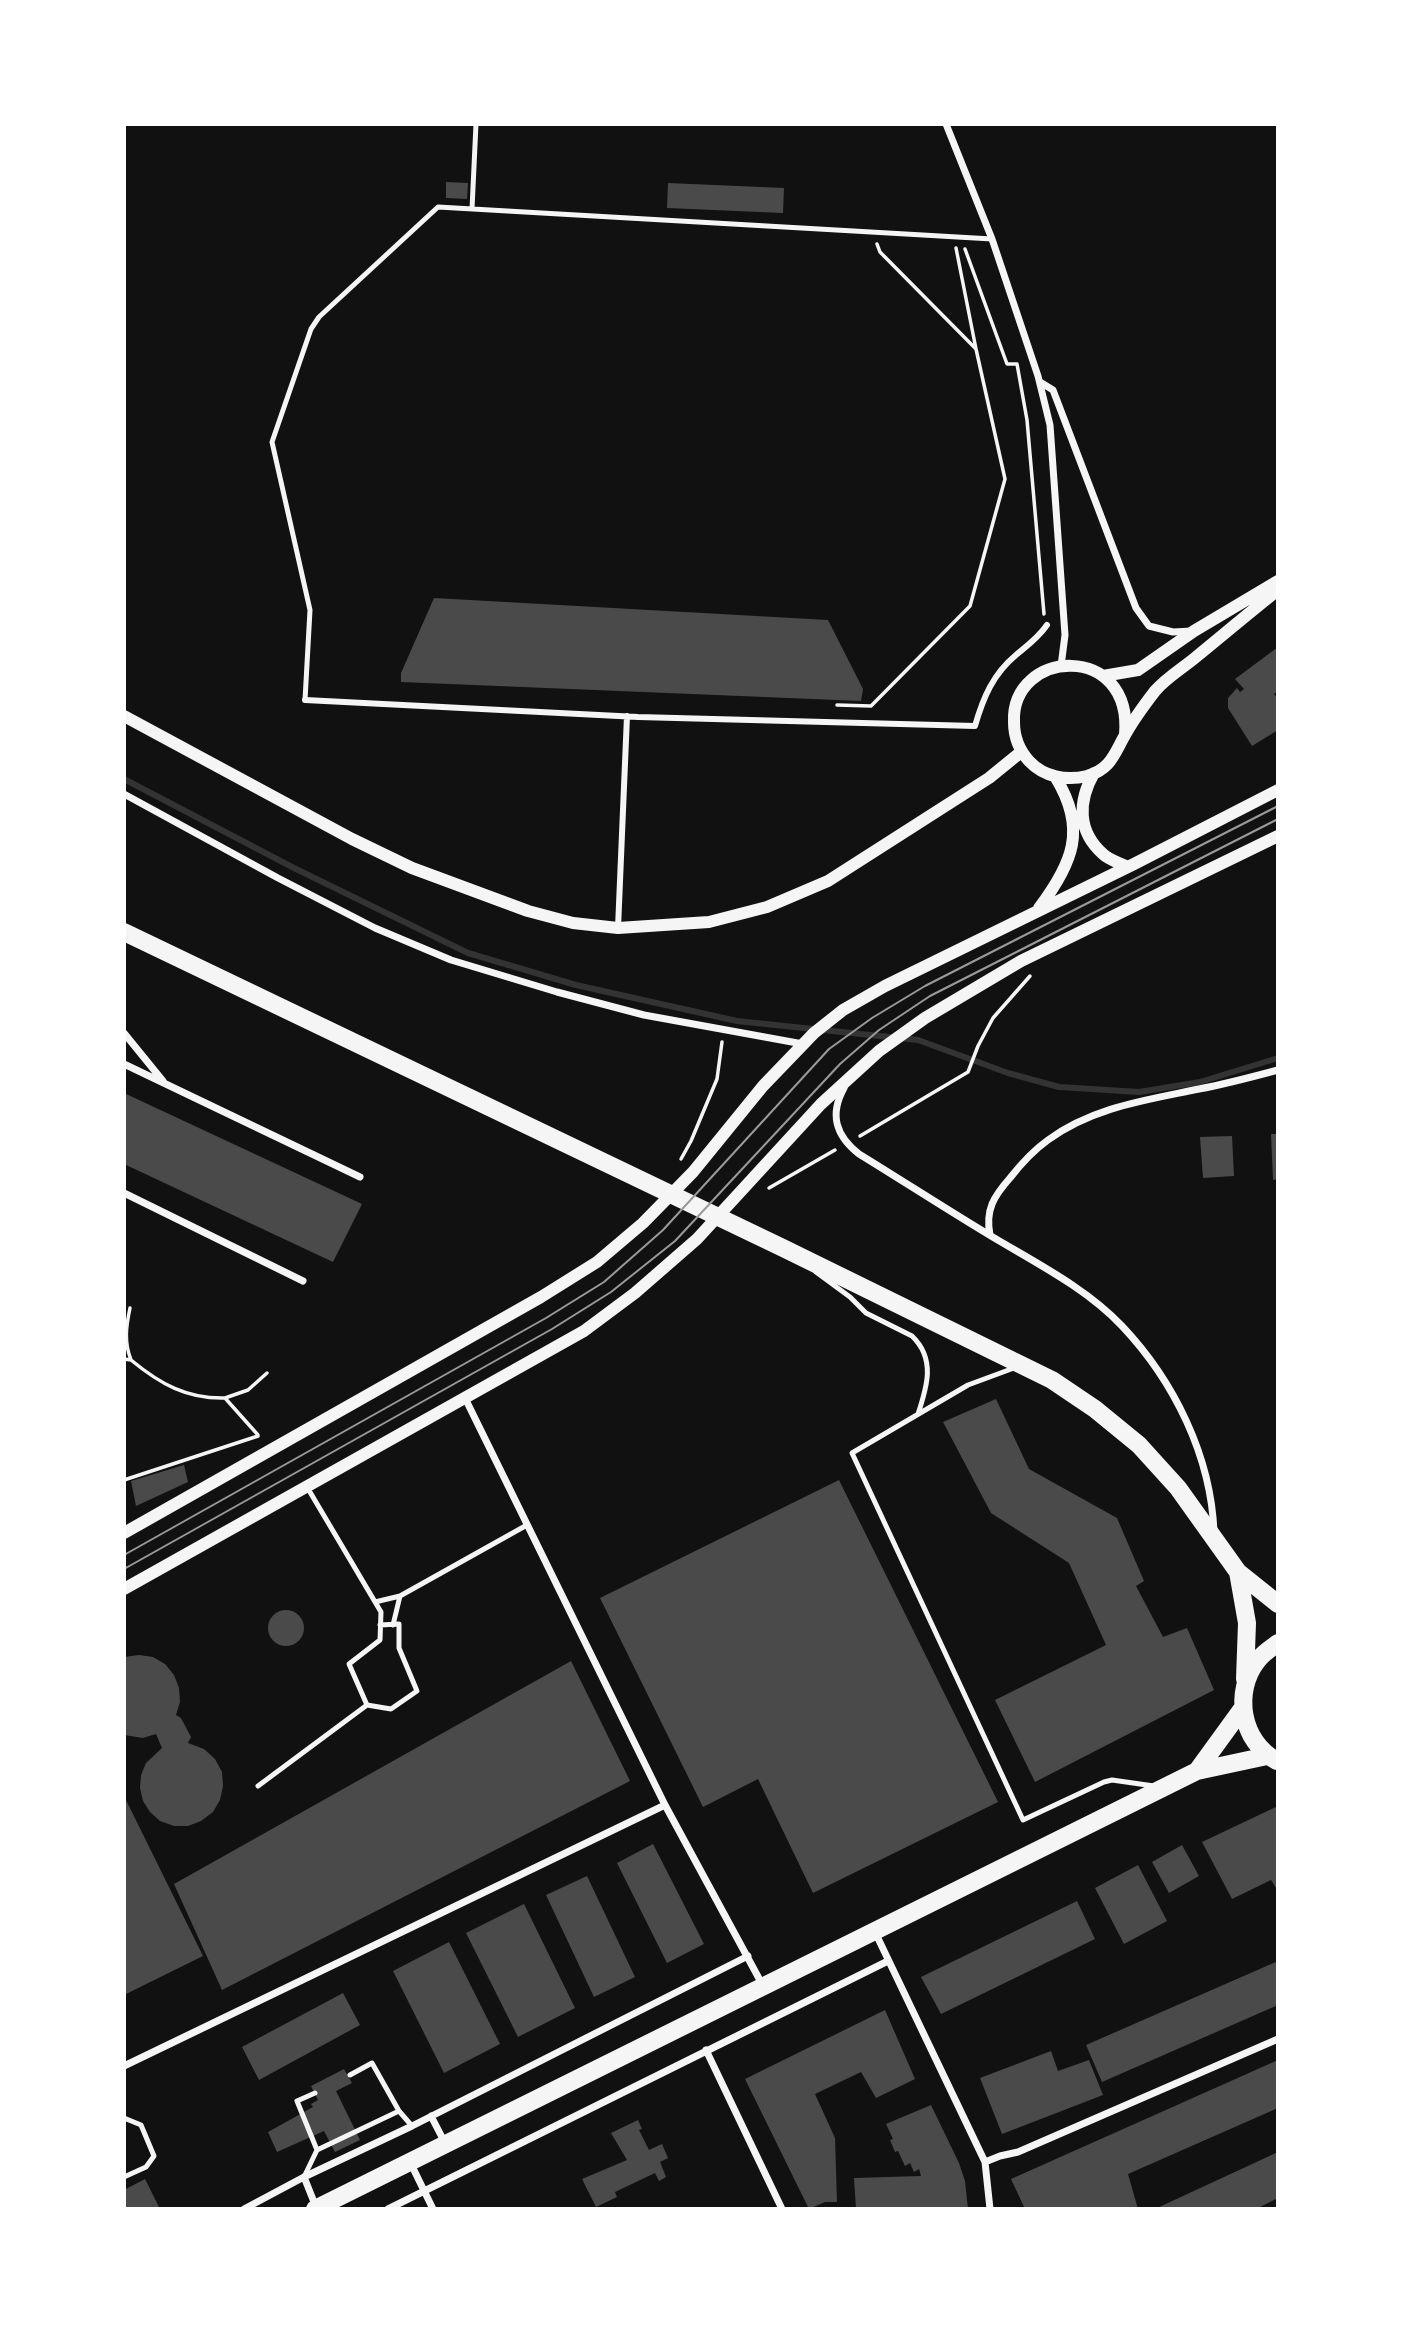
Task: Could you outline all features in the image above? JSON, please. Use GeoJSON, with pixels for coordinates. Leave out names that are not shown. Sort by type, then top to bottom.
{"type":"FeatureCollection","features":[{"type":"Feature","properties":{"kind":"main road"},"geometry":{"type":"LineString","coordinates":[[124,932],[1052,1380],[1095,1409],[1139,1445],[1178,1488],[1238,1572],[1278,1604]]}},
{"type":"Feature","properties":{"kind":"main road"},"geometry":{"type":"LineString","coordinates":[[1238,1572],[1247,1623],[1242,1709],[1250,1735],[1273,1758]]}},
{"type":"Feature","properties":{"kind":"main road"},"geometry":{"type":"LineString","coordinates":[[1245,1683],[1257,1660],[1278,1643]]}},
{"type":"Feature","properties":{"kind":"main road"},"geometry":{"type":"LineString","coordinates":[[1197,1771],[1242,1709]]}},
{"type":"Feature","properties":{"kind":"main road"},"geometry":{"type":"LineString","coordinates":[[315,2208],[1197,1771],[1273,1758]]}},
{"type":"Feature","properties":{"kind":"street"},"geometry":{"type":"LineString","coordinates":[[946,124],[992,239],[1040,382],[1050,425],[1065,635],[1061,666]]}},
{"type":"Feature","properties":{"kind":"street"},"geometry":{"type":"LineString","coordinates":[[1040,382],[1053,390],[1136,608],[1149,626],[1173,632],[1194,631]]}},
{"type":"Feature","properties":{"kind":"street"},"geometry":{"type":"LineString","coordinates":[[1103,676],[1138,670],[1194,631],[1278,581]]}},
{"type":"Feature","properties":{"kind":"street"},"geometry":{"type":"LineString","coordinates":[[1125,735],[1123,702],[1115,688],[1103,676],[1090,669],[1061,666],[1043,672],[1028,683],[1018,698],[1014,735],[1021,752],[1031,764],[1056,778],[1076,779],[1094,773],[1108,764],[1119,751],[1125,735],[1156,690],[1278,590]]}},
{"type":"Feature","properties":{"kind":"street"},"geometry":{"type":"LineString","coordinates":[[305,700],[627,716],[975,726],[982,700],[992,682],[1048,625]]}},
{"type":"Feature","properties":{"kind":"street"},"geometry":{"type":"LineString","coordinates":[[124,716],[340,833],[412,868],[540,914],[573,923],[618,928],[709,922],[767,907],[828,881],[989,778],[1021,752]]}},
{"type":"Feature","properties":{"kind":"street"},"geometry":{"type":"LineString","coordinates":[[618,928],[627,716]]}},
{"type":"Feature","properties":{"kind":"street"},"geometry":{"type":"LineString","coordinates":[[1094,773],[1085,789],[1081,809],[1084,831],[1104,856],[1128,867]]}},
{"type":"Feature","properties":{"kind":"street"},"geometry":{"type":"LineString","coordinates":[[1037,911],[1064,874],[1075,832],[1065,792],[1056,778]]}},
{"type":"Feature","properties":{"kind":"street"},"geometry":{"type":"LineString","coordinates":[[124,1534],[541,1297],[597,1262],[643,1223],[693,1172],[763,1086],[803,1044],[843,1010],[885,986],[1278,790]]}},
{"type":"Feature","properties":{"kind":"street"},"geometry":{"type":"LineString","coordinates":[[124,794],[375,928],[451,960],[632,1012],[803,1044]]}},
{"type":"Feature","properties":{"kind":"street"},"geometry":{"type":"LineString","coordinates":[[124,1589],[584,1331],[697,1240],[821,1104],[879,1051],[925,1018],[1021,961],[1278,836]]}},
{"type":"Feature","properties":{"kind":"street"},"geometry":{"type":"LineString","coordinates":[[124,1033],[165,1084]]}},
{"type":"Feature","properties":{"kind":"street"},"geometry":{"type":"LineString","coordinates":[[124,1064],[360,1177]]}},
{"type":"Feature","properties":{"kind":"street"},"geometry":{"type":"LineString","coordinates":[[990,1235],[988,1211],[995,1196],[1023,1162],[1047,1140],[1069,1127],[1106,1110],[1141,1099],[1200,1089],[1278,1070]]}},
{"type":"Feature","properties":{"kind":"street"},"geometry":{"type":"LineString","coordinates":[[850,1077],[837,1100],[836,1115],[838,1130],[846,1144],[1081,1292],[1122,1326],[1150,1361],[1175,1397],[1202,1462],[1213,1514],[1214,1536]]}},
{"type":"Feature","properties":{"kind":"street"},"geometry":{"type":"LineString","coordinates":[[124,1193],[303,1281]]}},
{"type":"Feature","properties":{"kind":"street"},"geometry":{"type":"LineString","coordinates":[[465,1398],[665,1805],[763,1987]]}},
{"type":"Feature","properties":{"kind":"street"},"geometry":{"type":"LineString","coordinates":[[124,2066],[665,1805]]}},
{"type":"Feature","properties":{"kind":"street"},"geometry":{"type":"LineString","coordinates":[[875,1932],[985,2162],[990,2209]]}},
{"type":"Feature","properties":{"kind":"street"},"geometry":{"type":"LineString","coordinates":[[244,2209],[748,1956]]}},
{"type":"Feature","properties":{"kind":"street"},"geometry":{"type":"LineString","coordinates":[[388,2209],[888,1961]]}},
{"type":"Feature","properties":{"kind":"street"},"geometry":{"type":"LineString","coordinates":[[985,2162],[1000,2155],[1018,2152],[1135,2103],[1278,2039]]}},
{"type":"Feature","properties":{"kind":"street"},"geometry":{"type":"LineString","coordinates":[[706,2050],[782,2209]]}},
{"type":"Feature","properties":{"kind":"street"},"geometry":{"type":"LineString","coordinates":[[431,2116],[445,2144]]}},
{"type":"Feature","properties":{"kind":"street"},"geometry":{"type":"LineString","coordinates":[[410,2162],[433,2209]]}},
{"type":"Feature","properties":{"kind":"street"},"geometry":{"type":"LineString","coordinates":[[304,2177],[315,2208]]}},
{"type":"Feature","properties":{"kind":"lane"},"geometry":{"type":"LineString","coordinates":[[472,209],[476,124]]}},
{"type":"Feature","properties":{"kind":"lane"},"geometry":{"type":"LineString","coordinates":[[305,700],[310,610],[272,442],[311,329],[319,317],[438,207],[992,239]]}},
{"type":"Feature","properties":{"kind":"lane"},"geometry":{"type":"LineString","coordinates":[[791,1252],[866,1312],[912,1336],[918,1342],[926,1360],[928,1380],[918,1414]]}},
{"type":"Feature","properties":{"kind":"lane"},"geometry":{"type":"LineString","coordinates":[[1023,1365],[968,1385],[852,1453],[1023,1820],[1112,1780],[1164,1788]]}},
{"type":"Feature","properties":{"kind":"lane"},"geometry":{"type":"LineString","coordinates":[[307,1487],[381,1612],[380,1640],[349,1664],[367,1704]]}},
{"type":"Feature","properties":{"kind":"lane"},"geometry":{"type":"LineString","coordinates":[[375,1602],[400,1596],[527,1525]]}},
{"type":"Feature","properties":{"kind":"lane"},"geometry":{"type":"LineString","coordinates":[[393,1625],[400,1596]]}},
{"type":"Feature","properties":{"kind":"lane"},"geometry":{"type":"LineString","coordinates":[[258,1786],[367,1704],[391,1709],[417,1691],[399,1648],[399,1624],[380,1625]]}},
{"type":"Feature","properties":{"kind":"lane"},"geometry":{"type":"LineString","coordinates":[[350,2075],[372,2063],[399,2111],[412,2126]]}},
{"type":"Feature","properties":{"kind":"lane"},"geometry":{"type":"LineString","coordinates":[[314,2093],[297,2101],[317,2150]]}},
{"type":"Feature","properties":{"kind":"lane"},"geometry":{"type":"LineString","coordinates":[[304,2177],[317,2150],[399,2111]]}},
{"type":"Feature","properties":{"kind":"lane"},"geometry":{"type":"LineString","coordinates":[[124,2118],[141,2125],[154,2156],[146,2167],[124,2177]]}},
{"type":"Feature","properties":{"kind":"path"},"geometry":{"type":"LineString","coordinates":[[877,244],[880,252],[976,349]]}},
{"type":"Feature","properties":{"kind":"path"},"geometry":{"type":"LineString","coordinates":[[837,705],[871,706],[970,606],[1005,480],[956,248],[964,248],[1007,364],[1017,364],[1027,420],[1042,607],[1048,625]]}},
{"type":"Feature","properties":{"kind":"path"},"geometry":{"type":"LineString","coordinates":[[679,1163],[691,1142],[717,1079],[724,1030]]}},
{"type":"Feature","properties":{"kind":"path"},"geometry":{"type":"LineString","coordinates":[[130,1308],[125,1332],[131,1360]]}},
{"type":"Feature","properties":{"kind":"path"},"geometry":{"type":"LineString","coordinates":[[124,1359],[131,1360],[166,1386],[205,1399],[225,1398],[248,1390],[267,1373]]}},
{"type":"Feature","properties":{"kind":"path"},"geometry":{"type":"LineString","coordinates":[[225,1398],[258,1435],[260,1445]]}},
{"type":"Feature","properties":{"kind":"path"},"geometry":{"type":"LineString","coordinates":[[124,1480],[258,1435]]}},
{"type":"Feature","properties":{"kind":"building"},"geometry":{"type":"Polygon","coordinates":[[[446,182],[468,183],[467,199],[446,198],[446,182]]]}},
{"type":"Feature","properties":{"kind":"building"},"geometry":{"type":"Polygon","coordinates":[[[668,183],[784,188],[783,213],[667,208],[668,183]]]}},
{"type":"Feature","properties":{"kind":"building"},"geometry":{"type":"Polygon","coordinates":[[[434,598],[828,620],[863,689],[861,701],[401,682],[401,673],[434,598]]]}},
{"type":"Feature","properties":{"kind":"building"},"geometry":{"type":"Polygon","coordinates":[[[1278,647],[1278,691],[1274,694],[1278,699],[1278,730],[1252,746],[1228,708],[1228,698],[1237,688],[1240,692],[1244,689],[1235,679],[1278,647]]]}},
{"type":"Feature","properties":{"kind":"building"},"geometry":{"type":"Polygon","coordinates":[[[124,1093],[362,1204],[333,1262],[124,1164],[124,1093]]]}},
{"type":"Feature","properties":{"kind":"building"},"geometry":{"type":"Polygon","coordinates":[[[1271,1134],[1278,1134],[1278,1179],[1273,1180],[1271,1134]]]}},
{"type":"Feature","properties":{"kind":"building"},"geometry":{"type":"Polygon","coordinates":[[[1232,1136],[1234,1176],[1203,1178],[1200,1137],[1232,1136]]]}},
{"type":"Feature","properties":{"kind":"building"},"geometry":{"type":"Polygon","coordinates":[[[996,1399],[1029,1469],[1117,1518],[1144,1581],[1136,1586],[1163,1637],[1187,1628],[1214,1690],[1035,1782],[995,1700],[1106,1645],[1069,1563],[991,1513],[943,1422],[996,1399]]]}},
{"type":"Feature","properties":{"kind":"building"},"geometry":{"type":"Polygon","coordinates":[[[184,1465],[188,1482],[136,1506],[131,1481],[184,1465]]]}},
{"type":"Feature","properties":{"kind":"building"},"geometry":{"type":"Polygon","coordinates":[[[839,1480],[998,1802],[813,1893],[758,1779],[703,1807],[600,1598],[839,1480]]]}},
{"type":"Feature","properties":{"kind":"building"},"geometry":{"type":"Polygon","coordinates":[[[286,1610],[299,1615],[304,1628],[299,1641],[286,1646],[273,1641],[268,1628],[273,1615],[286,1610]]]}},
{"type":"Feature","properties":{"kind":"building"},"geometry":{"type":"Polygon","coordinates":[[[124,1657],[153,1657],[165,1664],[174,1675],[180,1702],[176,1715],[181,1718],[191,1737],[188,1743],[204,1749],[215,1759],[222,1772],[220,1800],[213,1812],[188,1826],[174,1826],[160,1821],[143,1801],[141,1775],[146,1763],[162,1748],[156,1734],[143,1738],[124,1735],[124,1657]]]}},
{"type":"Feature","properties":{"kind":"building"},"geometry":{"type":"Polygon","coordinates":[[[571,1661],[630,1781],[222,1990],[174,1884],[571,1661]]]}},
{"type":"Feature","properties":{"kind":"building"},"geometry":{"type":"Polygon","coordinates":[[[124,1796],[203,1956],[124,1995],[124,1796]]]}},
{"type":"Feature","properties":{"kind":"building"},"geometry":{"type":"Polygon","coordinates":[[[1278,1806],[1278,1891],[1271,1880],[1232,1899],[1202,1842],[1278,1806]]]}},
{"type":"Feature","properties":{"kind":"building"},"geometry":{"type":"Polygon","coordinates":[[[653,1844],[704,1944],[667,1963],[617,1863],[653,1844]]]}},
{"type":"Feature","properties":{"kind":"building"},"geometry":{"type":"Polygon","coordinates":[[[1182,1845],[1199,1876],[1169,1893],[1152,1862],[1182,1845]]]}},
{"type":"Feature","properties":{"kind":"building"},"geometry":{"type":"Polygon","coordinates":[[[1138,1865],[1167,1921],[1124,1944],[1095,1888],[1138,1865]]]}},
{"type":"Feature","properties":{"kind":"building"},"geometry":{"type":"Polygon","coordinates":[[[587,1876],[635,1977],[594,1997],[546,1895],[587,1876]]]}},
{"type":"Feature","properties":{"kind":"building"},"geometry":{"type":"Polygon","coordinates":[[[1077,1901],[1095,1939],[941,2014],[921,1977],[1077,1901]]]}},
{"type":"Feature","properties":{"kind":"building"},"geometry":{"type":"Polygon","coordinates":[[[524,1904],[575,2008],[518,2037],[466,1933],[524,1904]]]}},
{"type":"Feature","properties":{"kind":"building"},"geometry":{"type":"Polygon","coordinates":[[[449,1942],[500,2044],[444,2073],[393,1971],[449,1942]]]}},
{"type":"Feature","properties":{"kind":"building"},"geometry":{"type":"Polygon","coordinates":[[[1278,1961],[1278,2005],[1102,2082],[1086,2045],[1278,1961]]]}},
{"type":"Feature","properties":{"kind":"building"},"geometry":{"type":"Polygon","coordinates":[[[343,1993],[360,2025],[259,2080],[242,2047],[343,1993]]]}},
{"type":"Feature","properties":{"kind":"building"},"geometry":{"type":"Polygon","coordinates":[[[885,2010],[915,2079],[876,2098],[861,2072],[815,2094],[835,2138],[837,2202],[825,2202],[809,2209],[745,2079],[885,2010]]]}},
{"type":"Feature","properties":{"kind":"building"},"geometry":{"type":"Polygon","coordinates":[[[1051,2051],[1058,2071],[1089,2060],[1103,2095],[1002,2134],[980,2078],[1051,2051]]]}},
{"type":"Feature","properties":{"kind":"building"},"geometry":{"type":"Polygon","coordinates":[[[1278,2060],[1278,2108],[1128,2174],[1138,2209],[1025,2209],[1011,2179],[1278,2060]]]}},
{"type":"Feature","properties":{"kind":"building"},"geometry":{"type":"Polygon","coordinates":[[[344,2069],[352,2083],[336,2091],[360,2140],[335,2152],[324,2131],[277,2152],[268,2132],[313,2107],[311,2104],[318,2100],[311,2086],[344,2069]]]}},
{"type":"Feature","properties":{"kind":"building"},"geometry":{"type":"Polygon","coordinates":[[[931,2105],[959,2163],[965,2181],[968,2209],[856,2209],[854,2178],[921,2176],[919,2169],[914,2172],[910,2163],[905,2166],[898,2151],[895,2152],[886,2124],[931,2105]]]}},
{"type":"Feature","properties":{"kind":"building"},"geometry":{"type":"Polygon","coordinates":[[[638,2120],[642,2129],[639,2130],[649,2150],[662,2144],[668,2158],[660,2162],[666,2177],[659,2181],[655,2173],[615,2192],[617,2197],[596,2207],[582,2179],[627,2160],[611,2133],[638,2120]]]}},
{"type":"Feature","properties":{"kind":"building"},"geometry":{"type":"Polygon","coordinates":[[[1278,2152],[1278,2198],[1256,2209],[1155,2209],[1278,2152]]]}},
{"type":"Feature","properties":{"kind":"building"},"geometry":{"type":"Polygon","coordinates":[[[145,2179],[160,2209],[124,2209],[124,2190],[145,2179]]]}},
{"type":"Feature","properties":{"kind":"waterway"},"geometry":{"type":"LineString","coordinates":[[124,779],[294,868],[468,953],[576,985],[737,1021],[918,1040],[1008,1073],[1059,1087],[1139,1092],[1200,1082],[1278,1058]]}},
{"type":"Feature","properties":{"kind":"tram line"},"geometry":{"type":"LineString","coordinates":[[124,1555],[546,1318],[604,1282],[663,1230],[829,1049],[872,1018],[925,986],[1278,806]]}},
{"type":"Feature","properties":{"kind":"tram line"},"geometry":{"type":"LineString","coordinates":[[124,1569],[552,1329],[611,1292],[675,1241],[840,1064],[879,1030],[930,996],[1278,819]]}}]}
